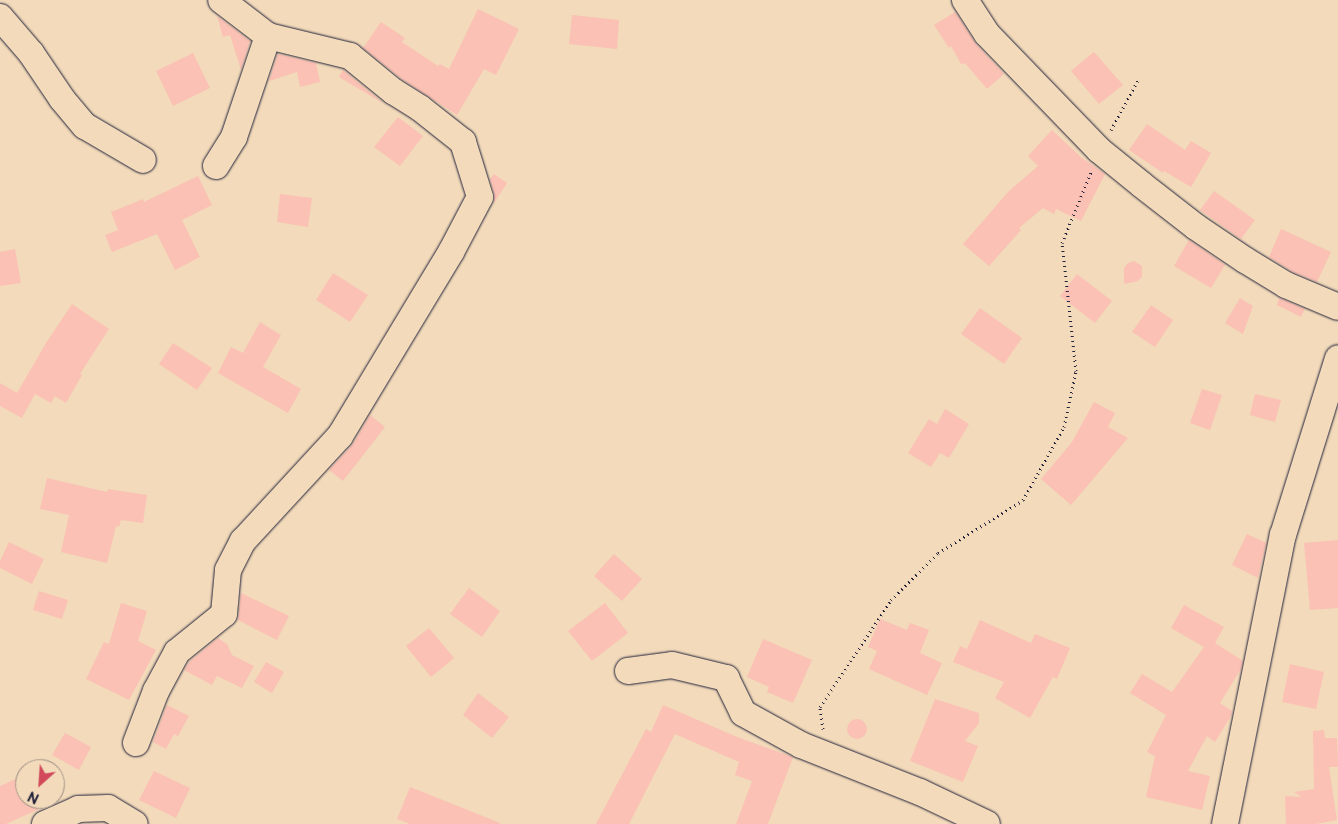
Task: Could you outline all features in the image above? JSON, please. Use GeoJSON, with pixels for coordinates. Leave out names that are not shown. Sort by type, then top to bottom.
{"type":"FeatureCollection","features":[{"type":"Feature","properties":{"kind":"street"},"geometry":{"type":"LineString","coordinates":[[136,743],[156,692],[177,652],[224,614],[228,570],[243,541],[340,436],[451,252],[480,196],[462,142],[420,108],[394,92],[350,56],[268,36],[221,0]]}},
{"type":"Feature","properties":{"kind":"street"},"geometry":{"type":"LineString","coordinates":[[965,0],[988,34],[1100,150],[1196,227],[1245,260],[1286,285],[1338,307]]}},
{"type":"Feature","properties":{"kind":"street"},"geometry":{"type":"LineString","coordinates":[[0,17],[31,53],[62,99],[85,126],[143,160]]}},
{"type":"Feature","properties":{"kind":"street"},"geometry":{"type":"LineString","coordinates":[[216,166],[234,137],[268,36]]}},
{"type":"Feature","properties":{"kind":"street"},"geometry":{"type":"LineString","coordinates":[[1225,824],[1283,535],[1338,358]]}},
{"type":"Feature","properties":{"kind":"street"},"geometry":{"type":"LineString","coordinates":[[628,671],[672,665],[726,678],[743,713],[801,744],[920,792],[987,824]]}},
{"type":"Feature","properties":{"kind":"street"},"geometry":{"type":"LineString","coordinates":[[45,824],[78,809],[108,808],[135,824]]}},
{"type":"Feature","properties":{"kind":"path"},"geometry":{"type":"LineString","coordinates":[[826,754],[820,707],[891,600],[938,553],[1023,500],[1064,427],[1076,371],[1062,243],[1100,150],[1138,80]]}},
{"type":"Feature","properties":{"kind":"building"},"geometry":{"type":"Polygon","coordinates":[[[478,9],[519,29],[496,75],[484,69],[457,115],[403,80],[363,48],[381,22],[405,38],[402,42],[438,66],[440,64],[449,69],[478,9]]]}},
{"type":"Feature","properties":{"kind":"building"},"geometry":{"type":"Polygon","coordinates":[[[955,12],[976,44],[1004,74],[987,89],[965,63],[961,64],[951,46],[949,48],[934,25],[955,12]]]}},
{"type":"Feature","properties":{"kind":"building"},"geometry":{"type":"Polygon","coordinates":[[[572,15],[619,20],[617,49],[569,44],[572,15]]]}},
{"type":"Feature","properties":{"kind":"building"},"geometry":{"type":"Polygon","coordinates":[[[217,16],[250,41],[241,70],[230,35],[223,37],[217,16]]]}},
{"type":"Feature","properties":{"kind":"building"},"geometry":{"type":"Polygon","coordinates":[[[1094,52],[1123,85],[1099,104],[1071,71],[1094,52]]]}},
{"type":"Feature","properties":{"kind":"building"},"geometry":{"type":"Polygon","coordinates":[[[193,53],[210,88],[173,106],[156,71],[193,53]]]}},
{"type":"Feature","properties":{"kind":"building"},"geometry":{"type":"Polygon","coordinates":[[[278,54],[316,63],[320,82],[300,87],[297,72],[269,81],[278,54]]]}},
{"type":"Feature","properties":{"kind":"building"},"geometry":{"type":"Polygon","coordinates":[[[343,70],[383,103],[339,77],[343,70]]]}},
{"type":"Feature","properties":{"kind":"building"},"geometry":{"type":"Polygon","coordinates":[[[398,117],[423,136],[400,166],[374,147],[398,117]]]}},
{"type":"Feature","properties":{"kind":"building"},"geometry":{"type":"Polygon","coordinates":[[[1147,124],[1185,150],[1191,141],[1211,153],[1191,187],[1164,171],[1163,173],[1129,150],[1147,124]]]}},
{"type":"Feature","properties":{"kind":"building"},"geometry":{"type":"Polygon","coordinates":[[[1052,130],[1082,158],[1105,174],[1081,221],[1056,209],[1054,214],[1043,208],[1019,228],[1021,230],[989,266],[963,244],[1009,191],[1038,166],[1028,156],[1052,130]]]}},
{"type":"Feature","properties":{"kind":"building"},"geometry":{"type":"Polygon","coordinates":[[[494,174],[507,183],[494,203],[494,193],[490,179],[494,174]]]}},
{"type":"Feature","properties":{"kind":"building"},"geometry":{"type":"Polygon","coordinates":[[[198,176],[212,205],[182,220],[200,257],[175,270],[157,234],[112,252],[105,235],[118,230],[111,212],[143,199],[144,202],[198,176]]]}},
{"type":"Feature","properties":{"kind":"building"},"geometry":{"type":"Polygon","coordinates":[[[1214,191],[1255,220],[1241,239],[1200,210],[1214,191]]]}},
{"type":"Feature","properties":{"kind":"building"},"geometry":{"type":"Polygon","coordinates":[[[280,194],[312,198],[308,227],[277,222],[280,194]]]}},
{"type":"Feature","properties":{"kind":"building"},"geometry":{"type":"Polygon","coordinates":[[[1281,229],[1331,252],[1317,282],[1293,272],[1269,257],[1281,229]]]}},
{"type":"Feature","properties":{"kind":"building"},"geometry":{"type":"Polygon","coordinates":[[[1189,240],[1225,265],[1211,288],[1174,266],[1189,240]]]}},
{"type":"Feature","properties":{"kind":"building"},"geometry":{"type":"Polygon","coordinates":[[[15,249],[21,283],[0,286],[0,252],[15,249]]]}},
{"type":"Feature","properties":{"kind":"building"},"geometry":{"type":"Polygon","coordinates":[[[1134,261],[1142,266],[1142,277],[1138,281],[1124,284],[1124,268],[1128,263],[1134,261]]]}},
{"type":"Feature","properties":{"kind":"building"},"geometry":{"type":"Polygon","coordinates":[[[333,273],[368,295],[350,322],[316,300],[333,273]]]}},
{"type":"Feature","properties":{"kind":"building"},"geometry":{"type":"Polygon","coordinates":[[[1077,274],[1112,301],[1095,323],[1060,296],[1077,274]]]}},
{"type":"Feature","properties":{"kind":"building"},"geometry":{"type":"Polygon","coordinates":[[[1240,298],[1253,306],[1243,334],[1225,323],[1240,298]]]}},
{"type":"Feature","properties":{"kind":"building"},"geometry":{"type":"Polygon","coordinates":[[[1279,298],[1305,309],[1301,317],[1277,305],[1279,298]]]}},
{"type":"Feature","properties":{"kind":"building"},"geometry":{"type":"Polygon","coordinates":[[[72,304],[109,329],[80,374],[82,375],[66,403],[55,396],[51,403],[35,394],[22,418],[0,406],[0,383],[17,393],[46,343],[72,304]]]}},
{"type":"Feature","properties":{"kind":"building"},"geometry":{"type":"Polygon","coordinates":[[[1151,305],[1173,320],[1155,347],[1132,332],[1151,305]]]}},
{"type":"Feature","properties":{"kind":"building"},"geometry":{"type":"Polygon","coordinates":[[[980,308],[1022,338],[1004,364],[961,334],[980,308]]]}},
{"type":"Feature","properties":{"kind":"building"},"geometry":{"type":"Polygon","coordinates":[[[260,322],[281,335],[263,367],[301,389],[288,413],[218,373],[231,347],[243,353],[260,322]]]}},
{"type":"Feature","properties":{"kind":"building"},"geometry":{"type":"Polygon","coordinates":[[[173,343],[212,368],[197,390],[159,364],[173,343]]]}},
{"type":"Feature","properties":{"kind":"building"},"geometry":{"type":"Polygon","coordinates":[[[1202,389],[1222,395],[1210,430],[1190,423],[1202,389]]]}},
{"type":"Feature","properties":{"kind":"building"},"geometry":{"type":"Polygon","coordinates":[[[1255,394],[1281,400],[1275,422],[1250,415],[1255,394]]]}},
{"type":"Feature","properties":{"kind":"building"},"geometry":{"type":"Polygon","coordinates":[[[1094,402],[1115,413],[1108,427],[1128,438],[1071,505],[1041,479],[1072,442],[1094,402]]]}},
{"type":"Feature","properties":{"kind":"building"},"geometry":{"type":"Polygon","coordinates":[[[945,409],[969,424],[949,458],[940,453],[931,467],[908,453],[929,419],[937,424],[945,409]]]}},
{"type":"Feature","properties":{"kind":"building"},"geometry":{"type":"Polygon","coordinates":[[[370,415],[385,427],[343,481],[329,470],[353,444],[370,415]]]}},
{"type":"Feature","properties":{"kind":"building"},"geometry":{"type":"Polygon","coordinates":[[[47,478],[107,492],[108,489],[147,495],[143,523],[121,520],[119,527],[116,526],[107,563],[61,552],[69,515],[40,509],[47,478]]]}},
{"type":"Feature","properties":{"kind":"building"},"geometry":{"type":"Polygon","coordinates":[[[1247,534],[1266,543],[1258,578],[1232,565],[1247,534]]]}},
{"type":"Feature","properties":{"kind":"building"},"geometry":{"type":"Polygon","coordinates":[[[1338,540],[1338,608],[1310,610],[1304,543],[1338,540]]]}},
{"type":"Feature","properties":{"kind":"building"},"geometry":{"type":"Polygon","coordinates":[[[9,542],[44,559],[32,584],[0,568],[0,561],[9,542]]]}},
{"type":"Feature","properties":{"kind":"building"},"geometry":{"type":"Polygon","coordinates":[[[614,554],[642,579],[622,601],[594,576],[614,554]]]}},
{"type":"Feature","properties":{"kind":"building"},"geometry":{"type":"Polygon","coordinates":[[[469,588],[500,611],[482,637],[450,614],[469,588]]]}},
{"type":"Feature","properties":{"kind":"building"},"geometry":{"type":"Polygon","coordinates":[[[39,591],[68,600],[62,619],[33,610],[39,591]]]}},
{"type":"Feature","properties":{"kind":"building"},"geometry":{"type":"Polygon","coordinates":[[[241,593],[289,616],[277,640],[238,620],[241,593]]]}},
{"type":"Feature","properties":{"kind":"building"},"geometry":{"type":"Polygon","coordinates":[[[121,603],[147,611],[138,641],[156,650],[129,700],[86,679],[104,642],[109,644],[121,603]]]}},
{"type":"Feature","properties":{"kind":"building"},"geometry":{"type":"Polygon","coordinates":[[[605,603],[628,633],[592,661],[568,631],[605,603]]]}},
{"type":"Feature","properties":{"kind":"building"},"geometry":{"type":"Polygon","coordinates":[[[1184,605],[1224,627],[1215,643],[1243,661],[1241,669],[1220,703],[1232,711],[1231,716],[1215,742],[1207,736],[1188,771],[1210,776],[1202,810],[1146,797],[1155,756],[1147,752],[1166,715],[1130,693],[1142,674],[1172,692],[1204,647],[1171,628],[1184,605]]]}},
{"type":"Feature","properties":{"kind":"building"},"geometry":{"type":"Polygon","coordinates":[[[880,619],[907,630],[910,623],[929,630],[920,653],[942,663],[927,695],[869,669],[877,651],[868,647],[880,619]]]}},
{"type":"Feature","properties":{"kind":"building"},"geometry":{"type":"Polygon","coordinates":[[[980,620],[1031,643],[1035,634],[1070,648],[1057,679],[1053,677],[1030,718],[995,698],[1004,682],[953,662],[960,646],[967,649],[980,620]]]}},
{"type":"Feature","properties":{"kind":"building"},"geometry":{"type":"Polygon","coordinates":[[[429,628],[454,658],[431,677],[406,646],[429,628]]]}},
{"type":"Feature","properties":{"kind":"building"},"geometry":{"type":"Polygon","coordinates":[[[218,638],[227,644],[232,655],[254,666],[242,688],[217,676],[212,685],[184,670],[189,662],[218,638]]]}},
{"type":"Feature","properties":{"kind":"building"},"geometry":{"type":"Polygon","coordinates":[[[763,639],[812,660],[793,703],[767,692],[769,687],[747,677],[763,639]]]}},
{"type":"Feature","properties":{"kind":"building"},"geometry":{"type":"Polygon","coordinates":[[[266,662],[284,672],[272,693],[254,682],[266,662]]]}},
{"type":"Feature","properties":{"kind":"building"},"geometry":{"type":"Polygon","coordinates":[[[1290,664],[1324,672],[1316,709],[1282,702],[1290,664]]]}},
{"type":"Feature","properties":{"kind":"building"},"geometry":{"type":"Polygon","coordinates":[[[478,693],[509,717],[492,738],[463,715],[478,693]]]}},
{"type":"Feature","properties":{"kind":"building"},"geometry":{"type":"Polygon","coordinates":[[[935,699],[979,713],[979,723],[965,741],[978,746],[963,782],[910,761],[935,699]]]}},
{"type":"Feature","properties":{"kind":"building"},"geometry":{"type":"Polygon","coordinates":[[[167,705],[189,716],[178,736],[174,734],[166,749],[153,742],[167,705]]]}},
{"type":"Feature","properties":{"kind":"building"},"geometry":{"type":"Polygon","coordinates":[[[663,705],[737,737],[793,757],[768,824],[736,824],[752,781],[735,775],[739,762],[675,734],[629,824],[596,824],[646,729],[651,732],[663,705]]]}},
{"type":"Feature","properties":{"kind":"building"},"geometry":{"type":"Polygon","coordinates":[[[857,719],[864,722],[867,729],[864,736],[857,739],[850,736],[847,729],[850,722],[857,719]]]}},
{"type":"Feature","properties":{"kind":"building"},"geometry":{"type":"Polygon","coordinates":[[[1324,730],[1325,738],[1337,738],[1338,767],[1329,767],[1337,820],[1316,824],[1286,824],[1285,796],[1302,797],[1294,792],[1314,789],[1313,731],[1324,730]]]}},
{"type":"Feature","properties":{"kind":"building"},"geometry":{"type":"Polygon","coordinates":[[[65,733],[91,747],[79,770],[65,762],[65,759],[59,759],[52,755],[65,733]]]}},
{"type":"Feature","properties":{"kind":"building"},"geometry":{"type":"Polygon","coordinates":[[[154,771],[190,788],[176,818],[139,800],[154,771]]]}},
{"type":"Feature","properties":{"kind":"building"},"geometry":{"type":"Polygon","coordinates":[[[15,779],[15,809],[39,809],[6,824],[0,824],[0,786],[15,779]]]}},
{"type":"Feature","properties":{"kind":"building"},"geometry":{"type":"Polygon","coordinates":[[[410,787],[500,824],[410,824],[397,819],[410,787]]]}}]}
